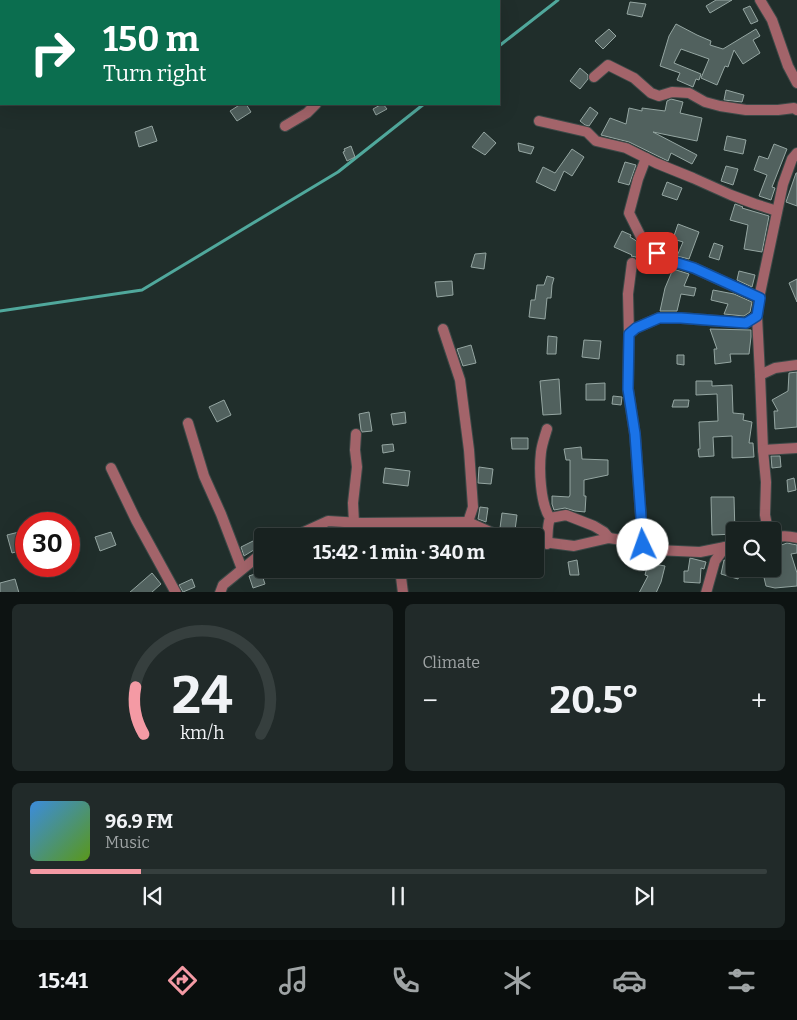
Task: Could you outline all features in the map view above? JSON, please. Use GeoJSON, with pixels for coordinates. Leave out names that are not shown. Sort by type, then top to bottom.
{"type":"FeatureCollection","features":[{"type":"Feature","properties":{"kind":"street"},"geometry":{"type":"LineString","coordinates":[[760,0],[772,20],[788,66],[797,83]]}},
{"type":"Feature","properties":{"kind":"street"},"geometry":{"type":"LineString","coordinates":[[594,78],[608,65],[634,78],[651,93],[659,96],[672,92],[689,94],[705,102],[720,106],[746,110],[794,108],[797,110]]}},
{"type":"Feature","properties":{"kind":"street"},"geometry":{"type":"LineString","coordinates":[[285,126],[307,113],[315,105]]}},
{"type":"Feature","properties":{"kind":"street"},"geometry":{"type":"LineString","coordinates":[[540,121],[586,132],[596,141],[626,148],[731,195],[777,211]]}},
{"type":"Feature","properties":{"kind":"street"},"geometry":{"type":"LineString","coordinates":[[766,522],[757,316],[783,184],[792,159],[797,153]]}},
{"type":"Feature","properties":{"kind":"street"},"geometry":{"type":"LineString","coordinates":[[641,237],[629,213],[646,158]]}},
{"type":"Feature","properties":{"kind":"street"},"geometry":{"type":"LineString","coordinates":[[657,253],[665,259],[703,271],[760,298]]}},
{"type":"Feature","properties":{"kind":"street"},"geometry":{"type":"LineString","coordinates":[[632,263],[628,294],[628,389],[635,434],[643,545]]}},
{"type":"Feature","properties":{"kind":"street"},"geometry":{"type":"LineString","coordinates":[[629,334],[636,328],[659,318],[746,323],[757,316]]}},
{"type":"Feature","properties":{"kind":"street"},"geometry":{"type":"LineString","coordinates":[[444,329],[460,380],[469,450],[473,507],[468,522]]}},
{"type":"Feature","properties":{"kind":"street"},"geometry":{"type":"LineString","coordinates":[[760,375],[775,368],[797,365]]}},
{"type":"Feature","properties":{"kind":"street"},"geometry":{"type":"LineString","coordinates":[[188,423],[204,476],[242,569]]}},
{"type":"Feature","properties":{"kind":"street"},"geometry":{"type":"LineString","coordinates":[[548,429],[541,450],[540,477],[543,498],[550,518]]}},
{"type":"Feature","properties":{"kind":"street"},"geometry":{"type":"LineString","coordinates":[[354,523],[353,503],[358,467],[355,450],[356,434]]}},
{"type":"Feature","properties":{"kind":"street"},"geometry":{"type":"LineString","coordinates":[[763,450],[797,448]]}},
{"type":"Feature","properties":{"kind":"street"},"geometry":{"type":"LineString","coordinates":[[111,468],[136,520],[176,592]]}},
{"type":"Feature","properties":{"kind":"street"},"geometry":{"type":"LineString","coordinates":[[550,518],[566,515],[594,526],[604,532],[609,538]]}},
{"type":"Feature","properties":{"kind":"street"},"geometry":{"type":"LineString","coordinates":[[547,544],[550,518]]}},
{"type":"Feature","properties":{"kind":"street"},"geometry":{"type":"LineString","coordinates":[[312,528],[328,521],[354,523],[468,522],[482,528]]}},
{"type":"Feature","properties":{"kind":"street"},"geometry":{"type":"LineString","coordinates":[[395,523],[395,528]]}},
{"type":"Feature","properties":{"kind":"street"},"geometry":{"type":"LineString","coordinates":[[781,536],[797,538]]}},
{"type":"Feature","properties":{"kind":"street"},"geometry":{"type":"LineString","coordinates":[[544,543],[574,546],[609,538],[628,541],[656,550],[700,552],[726,547]]}},
{"type":"Feature","properties":{"kind":"street"},"geometry":{"type":"LineString","coordinates":[[706,592],[715,561],[726,550]]}},
{"type":"Feature","properties":{"kind":"street"},"geometry":{"type":"LineString","coordinates":[[220,592],[223,585],[254,559]]}},
{"type":"Feature","properties":{"kind":"street"},"geometry":{"type":"LineString","coordinates":[[401,578],[402,592]]}},
{"type":"Feature","properties":{"kind":"building"},"geometry":{"type":"Polygon","coordinates":[[[716,0],[732,0],[710,13],[706,6],[716,0]]]}},
{"type":"Feature","properties":{"kind":"building"},"geometry":{"type":"Polygon","coordinates":[[[630,2],[646,4],[642,17],[627,14],[630,2]]]}},
{"type":"Feature","properties":{"kind":"building"},"geometry":{"type":"Polygon","coordinates":[[[750,6],[758,21],[751,24],[743,9],[750,6]]]}},
{"type":"Feature","properties":{"kind":"building"},"geometry":{"type":"Polygon","coordinates":[[[676,24],[711,41],[710,45],[723,49],[756,29],[760,36],[753,40],[760,53],[743,64],[734,50],[728,67],[725,66],[717,85],[701,78],[709,59],[681,49],[674,63],[701,74],[699,80],[696,79],[693,87],[677,80],[680,73],[660,66],[669,36],[676,24]]]}},
{"type":"Feature","properties":{"kind":"building"},"geometry":{"type":"Polygon","coordinates":[[[609,29],[616,36],[603,49],[595,41],[609,29]]]}},
{"type":"Feature","properties":{"kind":"building"},"geometry":{"type":"Polygon","coordinates":[[[580,68],[588,75],[588,79],[580,89],[570,81],[580,68]]]}},
{"type":"Feature","properties":{"kind":"building"},"geometry":{"type":"Polygon","coordinates":[[[726,90],[744,95],[742,102],[724,100],[726,90]]]}},
{"type":"Feature","properties":{"kind":"building"},"geometry":{"type":"Polygon","coordinates":[[[671,99],[683,102],[680,113],[702,118],[697,141],[653,132],[697,155],[692,164],[671,153],[668,161],[629,142],[601,135],[610,118],[626,124],[629,108],[642,111],[642,108],[665,111],[667,101],[671,99]]]}},
{"type":"Feature","properties":{"kind":"building"},"geometry":{"type":"Polygon","coordinates":[[[239,105],[247,105],[251,112],[237,121],[230,111],[239,105]]]}},
{"type":"Feature","properties":{"kind":"building"},"geometry":{"type":"Polygon","coordinates":[[[384,105],[387,109],[376,115],[373,109],[384,105]]]}},
{"type":"Feature","properties":{"kind":"building"},"geometry":{"type":"Polygon","coordinates":[[[590,107],[598,113],[589,126],[580,121],[590,107]]]}},
{"type":"Feature","properties":{"kind":"building"},"geometry":{"type":"Polygon","coordinates":[[[152,126],[157,141],[139,147],[135,132],[152,126]]]}},
{"type":"Feature","properties":{"kind":"building"},"geometry":{"type":"Polygon","coordinates":[[[484,132],[496,143],[485,155],[472,147],[484,132]]]}},
{"type":"Feature","properties":{"kind":"building"},"geometry":{"type":"Polygon","coordinates":[[[727,136],[746,140],[743,154],[724,150],[727,136]]]}},
{"type":"Feature","properties":{"kind":"building"},"geometry":{"type":"Polygon","coordinates":[[[518,143],[534,147],[531,154],[519,151],[518,143]]]}},
{"type":"Feature","properties":{"kind":"building"},"geometry":{"type":"Polygon","coordinates":[[[774,144],[787,149],[772,187],[775,188],[771,200],[759,196],[767,175],[754,170],[759,156],[768,159],[774,144]]]}},
{"type":"Feature","properties":{"kind":"building"},"geometry":{"type":"Polygon","coordinates":[[[351,146],[355,157],[347,161],[343,152],[345,151],[344,149],[351,146]]]}},
{"type":"Feature","properties":{"kind":"building"},"geometry":{"type":"Polygon","coordinates":[[[572,149],[584,157],[572,176],[564,171],[555,191],[536,182],[543,167],[555,173],[572,149]]]}},
{"type":"Feature","properties":{"kind":"building"},"geometry":{"type":"Polygon","coordinates":[[[625,162],[636,165],[629,185],[618,182],[625,162]]]}},
{"type":"Feature","properties":{"kind":"building"},"geometry":{"type":"Polygon","coordinates":[[[726,166],[738,169],[733,185],[721,181],[726,166]]]}},
{"type":"Feature","properties":{"kind":"building"},"geometry":{"type":"Polygon","coordinates":[[[797,173],[797,206],[786,202],[797,173]]]}},
{"type":"Feature","properties":{"kind":"building"},"geometry":{"type":"Polygon","coordinates":[[[667,182],[682,188],[677,200],[662,195],[667,182]]]}},
{"type":"Feature","properties":{"kind":"building"},"geometry":{"type":"Polygon","coordinates":[[[735,204],[769,216],[762,252],[744,249],[748,225],[730,220],[735,204]]]}},
{"type":"Feature","properties":{"kind":"building"},"geometry":{"type":"Polygon","coordinates":[[[678,224],[699,232],[689,259],[677,256],[683,242],[673,239],[678,224]]]}},
{"type":"Feature","properties":{"kind":"building"},"geometry":{"type":"Polygon","coordinates":[[[622,231],[631,235],[630,237],[638,243],[652,248],[645,264],[638,261],[636,257],[614,247],[622,231]]]}},
{"type":"Feature","properties":{"kind":"building"},"geometry":{"type":"Polygon","coordinates":[[[714,243],[723,246],[719,260],[709,257],[714,243]]]}},
{"type":"Feature","properties":{"kind":"building"},"geometry":{"type":"Polygon","coordinates":[[[486,253],[484,269],[471,267],[475,254],[486,253]]]}},
{"type":"Feature","properties":{"kind":"building"},"geometry":{"type":"Polygon","coordinates":[[[673,269],[689,274],[684,286],[696,288],[694,296],[681,294],[677,311],[660,311],[665,288],[673,269]]]}},
{"type":"Feature","properties":{"kind":"building"},"geometry":{"type":"Polygon","coordinates":[[[739,271],[755,275],[752,287],[737,280],[739,271]]]}},
{"type":"Feature","properties":{"kind":"building"},"geometry":{"type":"Polygon","coordinates":[[[547,276],[554,278],[551,298],[547,298],[545,319],[529,317],[531,300],[535,300],[537,285],[544,285],[547,276]]]}},
{"type":"Feature","properties":{"kind":"building"},"geometry":{"type":"Polygon","coordinates":[[[797,279],[797,302],[789,283],[797,279]]]}},
{"type":"Feature","properties":{"kind":"building"},"geometry":{"type":"Polygon","coordinates":[[[452,281],[453,295],[437,297],[435,282],[452,281]]]}},
{"type":"Feature","properties":{"kind":"building"},"geometry":{"type":"Polygon","coordinates":[[[713,290],[734,294],[752,302],[750,312],[744,316],[724,314],[728,304],[711,300],[713,290]]]}},
{"type":"Feature","properties":{"kind":"building"},"geometry":{"type":"Polygon","coordinates":[[[710,329],[751,330],[749,354],[730,354],[731,362],[715,364],[714,349],[717,349],[710,329]]]}},
{"type":"Feature","properties":{"kind":"building"},"geometry":{"type":"Polygon","coordinates":[[[548,336],[557,337],[556,354],[547,354],[548,336]]]}},
{"type":"Feature","properties":{"kind":"building"},"geometry":{"type":"Polygon","coordinates":[[[584,340],[601,341],[599,359],[582,357],[584,340]]]}},
{"type":"Feature","properties":{"kind":"building"},"geometry":{"type":"Polygon","coordinates":[[[471,345],[476,363],[463,366],[457,349],[471,345]]]}},
{"type":"Feature","properties":{"kind":"building"},"geometry":{"type":"Polygon","coordinates":[[[677,355],[684,355],[684,365],[677,364],[677,355]]]}},
{"type":"Feature","properties":{"kind":"building"},"geometry":{"type":"Polygon","coordinates":[[[797,372],[797,427],[775,429],[774,411],[778,411],[772,400],[788,391],[789,373],[797,372]]]}},
{"type":"Feature","properties":{"kind":"building"},"geometry":{"type":"Polygon","coordinates":[[[559,379],[561,414],[543,415],[540,381],[559,379]]]}},
{"type":"Feature","properties":{"kind":"building"},"geometry":{"type":"Polygon","coordinates":[[[696,381],[712,381],[712,386],[732,385],[733,413],[744,414],[743,420],[752,422],[749,443],[753,443],[754,457],[732,458],[732,436],[713,437],[714,456],[699,457],[699,422],[718,421],[717,394],[696,395],[696,381]]]}},
{"type":"Feature","properties":{"kind":"building"},"geometry":{"type":"Polygon","coordinates":[[[605,383],[605,400],[586,400],[586,384],[605,383]]]}},
{"type":"Feature","properties":{"kind":"building"},"geometry":{"type":"Polygon","coordinates":[[[613,396],[622,397],[621,405],[612,404],[613,396]]]}},
{"type":"Feature","properties":{"kind":"building"},"geometry":{"type":"Polygon","coordinates":[[[224,400],[231,415],[217,422],[209,407],[224,400]]]}},
{"type":"Feature","properties":{"kind":"building"},"geometry":{"type":"Polygon","coordinates":[[[674,400],[689,400],[688,407],[672,407],[674,400]]]}},
{"type":"Feature","properties":{"kind":"building"},"geometry":{"type":"Polygon","coordinates":[[[369,412],[372,431],[362,432],[359,414],[369,412]]]}},
{"type":"Feature","properties":{"kind":"building"},"geometry":{"type":"Polygon","coordinates":[[[405,412],[406,423],[393,425],[391,414],[405,412]]]}},
{"type":"Feature","properties":{"kind":"building"},"geometry":{"type":"Polygon","coordinates":[[[511,438],[528,438],[528,449],[512,449],[511,438]]]}},
{"type":"Feature","properties":{"kind":"building"},"geometry":{"type":"Polygon","coordinates":[[[393,444],[394,451],[383,453],[382,445],[393,444]]]}},
{"type":"Feature","properties":{"kind":"building"},"geometry":{"type":"Polygon","coordinates":[[[581,447],[582,459],[608,460],[608,475],[584,480],[585,512],[565,508],[554,510],[552,496],[569,497],[570,495],[570,460],[566,460],[564,449],[581,447]]]}},
{"type":"Feature","properties":{"kind":"building"},"geometry":{"type":"Polygon","coordinates":[[[771,456],[780,456],[781,467],[772,468],[771,456]]]}},
{"type":"Feature","properties":{"kind":"building"},"geometry":{"type":"Polygon","coordinates":[[[479,467],[493,469],[491,484],[478,483],[479,467]]]}},
{"type":"Feature","properties":{"kind":"building"},"geometry":{"type":"Polygon","coordinates":[[[385,468],[410,471],[408,486],[383,483],[385,468]]]}},
{"type":"Feature","properties":{"kind":"building"},"geometry":{"type":"Polygon","coordinates":[[[794,478],[796,490],[788,492],[787,480],[794,478]]]}},
{"type":"Feature","properties":{"kind":"building"},"geometry":{"type":"Polygon","coordinates":[[[711,497],[734,497],[735,522],[726,522],[726,534],[712,535],[711,497]]]}},
{"type":"Feature","properties":{"kind":"building"},"geometry":{"type":"Polygon","coordinates":[[[480,507],[488,508],[486,522],[478,519],[480,507]]]}},
{"type":"Feature","properties":{"kind":"building"},"geometry":{"type":"Polygon","coordinates":[[[502,513],[517,515],[515,528],[500,528],[502,513]]]}},
{"type":"Feature","properties":{"kind":"building"},"geometry":{"type":"Polygon","coordinates":[[[111,532],[116,545],[100,551],[95,537],[111,532]]]}},
{"type":"Feature","properties":{"kind":"building"},"geometry":{"type":"Polygon","coordinates":[[[15,533],[15,552],[12,553],[7,535],[15,533]]]}},
{"type":"Feature","properties":{"kind":"building"},"geometry":{"type":"Polygon","coordinates":[[[253,541],[254,543],[254,550],[244,556],[241,547],[253,541]]]}},
{"type":"Feature","properties":{"kind":"building"},"geometry":{"type":"Polygon","coordinates":[[[787,543],[797,545],[797,553],[791,554],[797,573],[797,586],[775,588],[766,586],[764,577],[781,577],[781,545],[787,543]]]}},
{"type":"Feature","properties":{"kind":"building"},"geometry":{"type":"Polygon","coordinates":[[[690,558],[706,562],[704,569],[701,568],[700,583],[684,582],[684,571],[688,571],[690,558]]]}},
{"type":"Feature","properties":{"kind":"building"},"geometry":{"type":"Polygon","coordinates":[[[577,560],[579,575],[570,575],[568,562],[577,560]]]}},
{"type":"Feature","properties":{"kind":"building"},"geometry":{"type":"Polygon","coordinates":[[[724,560],[726,561],[726,575],[721,574],[724,560]]]}},
{"type":"Feature","properties":{"kind":"building"},"geometry":{"type":"Polygon","coordinates":[[[648,563],[665,566],[656,592],[640,592],[648,576],[645,575],[648,563]]]}},
{"type":"Feature","properties":{"kind":"building"},"geometry":{"type":"Polygon","coordinates":[[[152,573],[161,584],[152,592],[130,592],[152,573]]]}},
{"type":"Feature","properties":{"kind":"building"},"geometry":{"type":"Polygon","coordinates":[[[254,574],[254,578],[263,578],[265,584],[253,588],[249,576],[254,574]]]}},
{"type":"Feature","properties":{"kind":"building"},"geometry":{"type":"Polygon","coordinates":[[[15,579],[19,592],[0,592],[0,583],[15,579]]]}},
{"type":"Feature","properties":{"kind":"building"},"geometry":{"type":"Polygon","coordinates":[[[192,579],[195,587],[183,592],[179,585],[192,579]]]}},
{"type":"Feature","properties":{"kind":"waterway"},"geometry":{"type":"LineString","coordinates":[[500,45],[558,0]]}},
{"type":"Feature","properties":{"kind":"waterway"},"geometry":{"type":"LineString","coordinates":[[0,311],[142,290],[338,172],[423,105]]}},
{"type":"Feature","properties":{"kind":"route"},"geometry":{"type":"LineString","coordinates":[[643,545],[635,434],[628,389],[629,334],[636,328],[659,318],[746,323],[757,316],[760,298],[712,275],[665,259],[657,253]]}}]}
